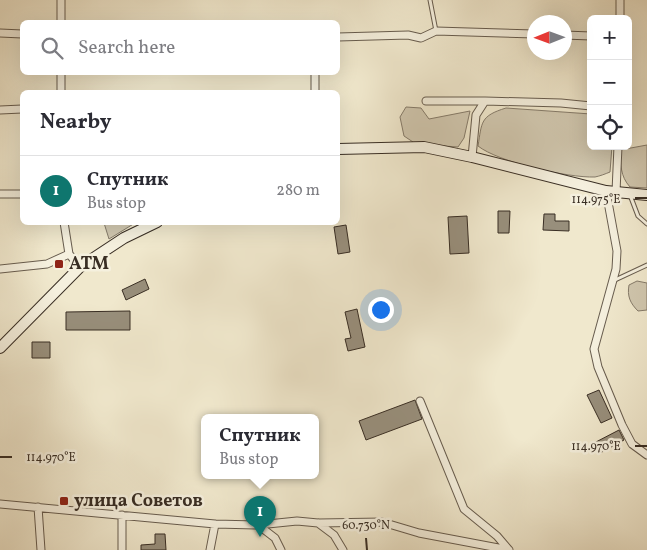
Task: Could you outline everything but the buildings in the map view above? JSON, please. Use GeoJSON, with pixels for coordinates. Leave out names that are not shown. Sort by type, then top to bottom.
{"type":"FeatureCollection","features":[{"type":"Feature","properties":{"kind":"main road"},"geometry":{"type":"LineString","coordinates":[[340,149],[424,147],[472,156],[611,192],[647,195]]}},
{"type":"Feature","properties":{"kind":"main road"},"geometry":{"type":"LineString","coordinates":[[0,348],[80,267],[124,238],[152,225]]}},
{"type":"Feature","properties":{"kind":"street"},"geometry":{"type":"LineString","coordinates":[[60,20],[61,0]]}},
{"type":"Feature","properties":{"kind":"street"},"geometry":{"type":"LineString","coordinates":[[620,0],[620,15]]}},
{"type":"Feature","properties":{"kind":"street"},"geometry":{"type":"LineString","coordinates":[[340,37],[408,35],[421,38],[436,32],[527,34]]}},
{"type":"Feature","properties":{"kind":"street"},"geometry":{"type":"LineString","coordinates":[[0,33],[20,34]]}},
{"type":"Feature","properties":{"kind":"street"},"geometry":{"type":"LineString","coordinates":[[572,35],[587,36]]}},
{"type":"Feature","properties":{"kind":"street"},"geometry":{"type":"LineString","coordinates":[[61,75],[61,90]]}},
{"type":"Feature","properties":{"kind":"street"},"geometry":{"type":"LineString","coordinates":[[314,75],[315,90]]}},
{"type":"Feature","properties":{"kind":"street"},"geometry":{"type":"LineString","coordinates":[[426,101],[562,102],[587,105]]}},
{"type":"Feature","properties":{"kind":"street"},"geometry":{"type":"LineString","coordinates":[[472,156],[476,115],[485,102]]}},
{"type":"Feature","properties":{"kind":"street"},"geometry":{"type":"LineString","coordinates":[[0,110],[20,109]]}},
{"type":"Feature","properties":{"kind":"street"},"geometry":{"type":"LineString","coordinates":[[617,150],[611,192],[618,251],[615,280],[594,349],[598,367],[622,425],[632,444],[647,455]]}},
{"type":"Feature","properties":{"kind":"street"},"geometry":{"type":"LineString","coordinates":[[0,194],[20,194]]}},
{"type":"Feature","properties":{"kind":"street"},"geometry":{"type":"LineString","coordinates":[[64,225],[69,254],[80,267]]}},
{"type":"Feature","properties":{"kind":"street"},"geometry":{"type":"LineString","coordinates":[[0,269],[47,264],[69,254]]}},
{"type":"Feature","properties":{"kind":"street"},"geometry":{"type":"LineString","coordinates":[[420,401],[464,509],[497,536],[509,550]]}},
{"type":"Feature","properties":{"kind":"street"},"geometry":{"type":"LineString","coordinates":[[0,504],[215,524],[258,525],[298,521],[318,523],[382,522],[420,533],[509,550]]}},
{"type":"Feature","properties":{"kind":"street"},"geometry":{"type":"LineString","coordinates":[[38,507],[41,550]]}},
{"type":"Feature","properties":{"kind":"street"},"geometry":{"type":"LineString","coordinates":[[122,515],[122,550]]}},
{"type":"Feature","properties":{"kind":"street"},"geometry":{"type":"LineString","coordinates":[[318,523],[334,535],[343,550]]}},
{"type":"Feature","properties":{"kind":"street"},"geometry":{"type":"LineString","coordinates":[[210,550],[215,524]]}},
{"type":"Feature","properties":{"kind":"street"},"geometry":{"type":"LineString","coordinates":[[258,525],[275,538],[281,550]]}},
{"type":"Feature","properties":{"kind":"lane"},"geometry":{"type":"LineString","coordinates":[[430,0],[436,32]]}},
{"type":"Feature","properties":{"kind":"lane"},"geometry":{"type":"LineString","coordinates":[[630,194],[638,216],[647,224]]}},
{"type":"Feature","properties":{"kind":"lane"},"geometry":{"type":"LineString","coordinates":[[615,280],[647,265]]}},
{"type":"Feature","properties":{"kind":"shaded area"},"geometry":{"type":"Polygon","coordinates":[[[406,107],[421,108],[429,119],[470,111],[464,138],[458,147],[416,144],[404,136],[400,117],[406,107]]]}},
{"type":"Feature","properties":{"kind":"shaded area"},"geometry":{"type":"Polygon","coordinates":[[[506,108],[587,114],[587,150],[612,150],[610,172],[595,177],[568,175],[534,168],[488,152],[478,146],[480,131],[487,117],[506,108]]]}},
{"type":"Feature","properties":{"kind":"shaded area"},"geometry":{"type":"Polygon","coordinates":[[[647,145],[647,188],[630,187],[623,174],[620,150],[632,150],[632,148],[647,145]]]}},
{"type":"Feature","properties":{"kind":"shaded area"},"geometry":{"type":"Polygon","coordinates":[[[105,225],[132,225],[109,239],[105,225]]]}},
{"type":"Feature","properties":{"kind":"shaded area"},"geometry":{"type":"Polygon","coordinates":[[[637,281],[647,283],[647,310],[638,311],[630,299],[628,293],[629,285],[637,281]]]}},
{"type":"Feature","properties":{"kind":"place","name":"АТМ"},"geometry":{"type":"Point","coordinates":[59,264]}},
{"type":"Feature","properties":{"kind":"place","name":"улица Советов"},"geometry":{"type":"Point","coordinates":[64,501]}},
{"type":"Feature","properties":{"kind":"place","name":"Спутник"},"geometry":{"type":"Point","coordinates":[260,537]}}]}
